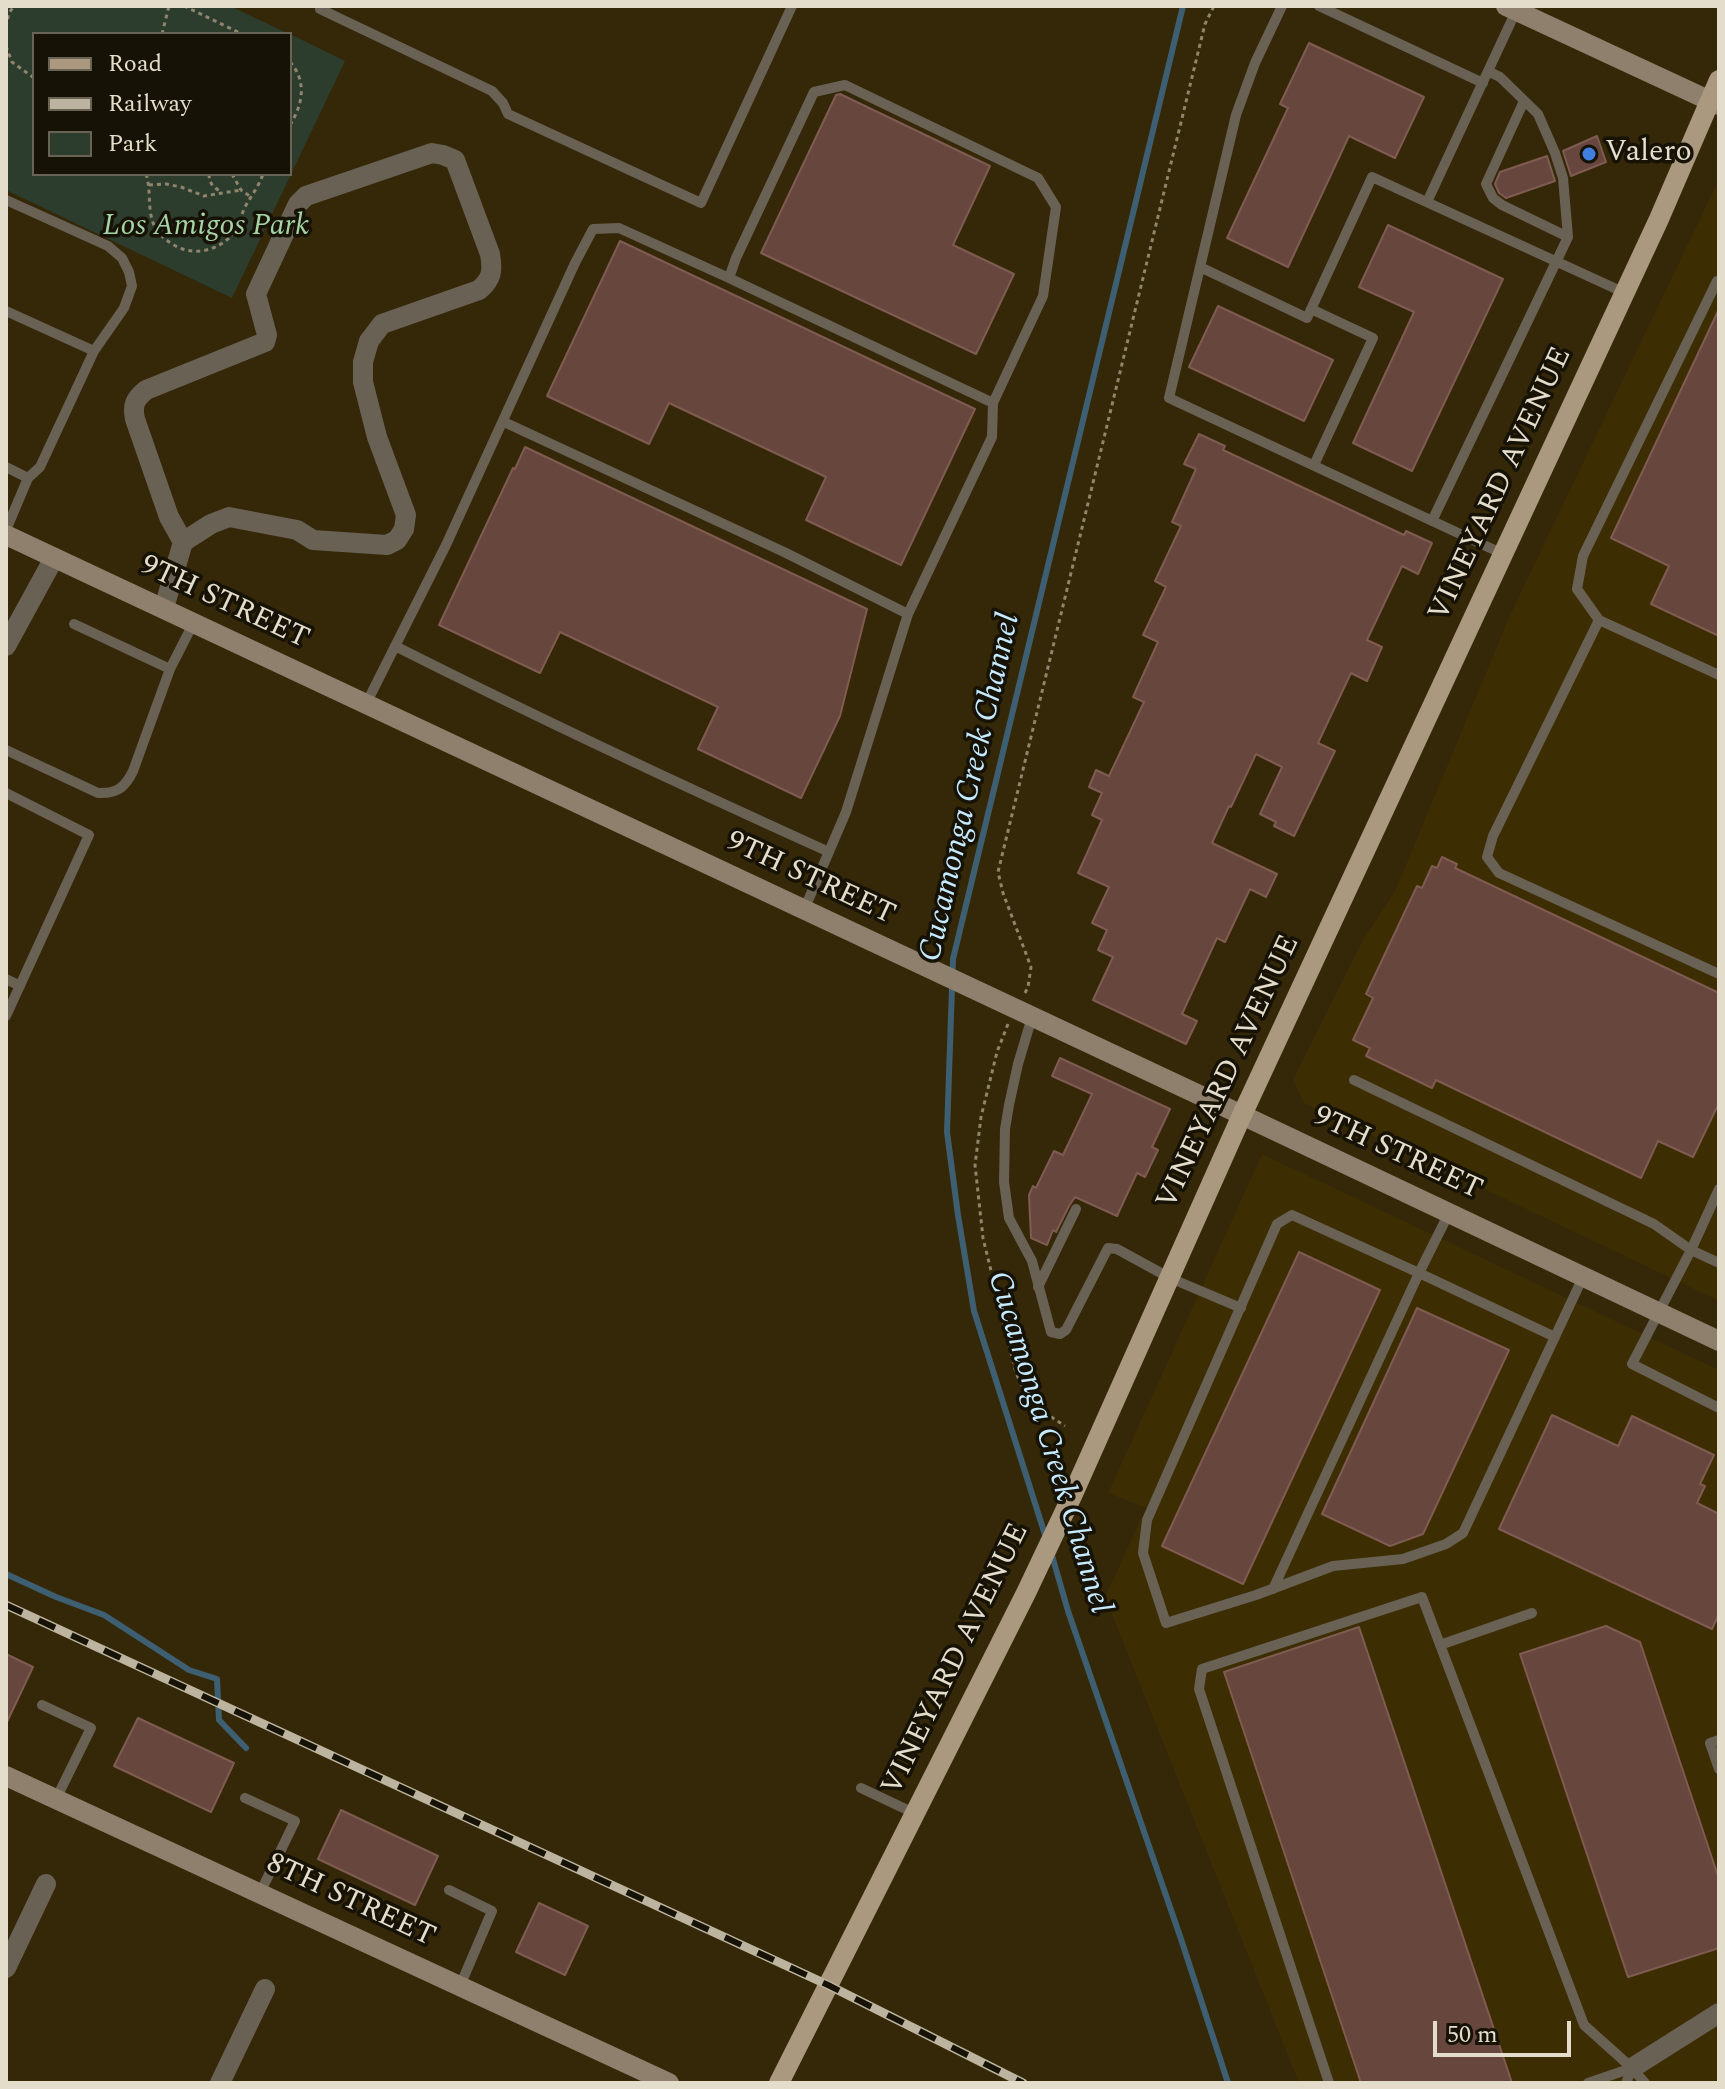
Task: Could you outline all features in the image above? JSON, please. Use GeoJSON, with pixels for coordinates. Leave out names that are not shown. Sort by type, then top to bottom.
{"type":"FeatureCollection","features":[{"type":"Feature","properties":{"kind":"main road","name":"VINEYARD AVENUE"},"geometry":{"type":"LineString","coordinates":[[779,2083],[1073,1494],[1242,1115],[1714,103],[1719,80]]}},
{"type":"Feature","properties":{"kind":"street"},"geometry":{"type":"LineString","coordinates":[[1511,8],[1714,103]]}},
{"type":"Feature","properties":{"kind":"street"},"geometry":{"type":"LineString","coordinates":[[164,608],[183,542],[211,524],[229,517],[297,530],[313,540],[387,545],[397,540],[404,529],[406,515],[377,437],[363,382],[363,362],[369,341],[382,324],[479,290],[488,282],[492,267],[490,254],[455,160],[432,153],[306,196],[298,204],[256,294],[267,335],[265,342],[146,390],[136,398],[133,407],[135,419],[169,517],[183,542]]}},
{"type":"Feature","properties":{"kind":"street","name":"9TH STREET"},"geometry":{"type":"LineString","coordinates":[[6,532],[54,558],[1719,1341]]}},
{"type":"Feature","properties":{"kind":"street"},"geometry":{"type":"LineString","coordinates":[[6,646],[54,558]]}},
{"type":"Feature","properties":{"kind":"street","name":"8TH STREET"},"geometry":{"type":"LineString","coordinates":[[6,1776],[460,1986],[646,2078],[669,2083]]}},
{"type":"Feature","properties":{"kind":"street"},"geometry":{"type":"LineString","coordinates":[[6,1968],[46,1884]]}},
{"type":"Feature","properties":{"kind":"street"},"geometry":{"type":"LineString","coordinates":[[220,2083],[265,1989]]}},
{"type":"Feature","properties":{"kind":"street"},"geometry":{"type":"LineString","coordinates":[[1634,2078],[1719,2013]]}},
{"type":"Feature","properties":{"kind":"lane"},"geometry":{"type":"LineString","coordinates":[[321,6],[320,9],[492,91],[508,114],[701,203],[792,6]]}},
{"type":"Feature","properties":{"kind":"lane"},"geometry":{"type":"LineString","coordinates":[[1282,6],[1255,63],[1236,115],[1169,398],[1503,554]]}},
{"type":"Feature","properties":{"kind":"lane"},"geometry":{"type":"LineString","coordinates":[[1319,6],[1483,83]]}},
{"type":"Feature","properties":{"kind":"lane"},"geometry":{"type":"LineString","coordinates":[[1427,202],[1483,83],[1511,8]]}},
{"type":"Feature","properties":{"kind":"lane"},"geometry":{"type":"LineString","coordinates":[[1432,521],[1568,237],[1563,178],[1538,114],[1500,77],[1488,71]]}},
{"type":"Feature","properties":{"kind":"lane"},"geometry":{"type":"LineString","coordinates":[[729,278],[814,92],[845,85],[1038,178],[1056,207],[1043,296],[993,403],[992,437],[908,614],[846,812],[804,910]]}},
{"type":"Feature","properties":{"kind":"lane"},"geometry":{"type":"LineString","coordinates":[[1524,101],[1486,184],[1493,198],[1502,205],[1568,237]]}},
{"type":"Feature","properties":{"kind":"lane"},"geometry":{"type":"LineString","coordinates":[[1200,267],[1307,318],[1372,177],[1625,293]]}},
{"type":"Feature","properties":{"kind":"lane"},"geometry":{"type":"LineString","coordinates":[[6,200],[108,246],[122,258],[132,286],[124,308],[94,351],[40,467],[28,478],[6,532]]}},
{"type":"Feature","properties":{"kind":"lane"},"geometry":{"type":"LineString","coordinates":[[366,704],[504,422],[593,229],[619,228],[993,403]]}},
{"type":"Feature","properties":{"kind":"lane"},"geometry":{"type":"LineString","coordinates":[[1717,281],[1583,556],[1577,589],[1599,620],[1719,675]]}},
{"type":"Feature","properties":{"kind":"lane"},"geometry":{"type":"LineString","coordinates":[[1311,309],[1373,338],[1314,465]]}},
{"type":"Feature","properties":{"kind":"lane"},"geometry":{"type":"LineString","coordinates":[[6,311],[94,351]]}},
{"type":"Feature","properties":{"kind":"lane"},"geometry":{"type":"LineString","coordinates":[[504,422],[784,552],[908,614]]}},
{"type":"Feature","properties":{"kind":"lane"},"geometry":{"type":"LineString","coordinates":[[6,467],[28,478]]}},
{"type":"Feature","properties":{"kind":"lane"},"geometry":{"type":"LineString","coordinates":[[1599,620],[1493,836],[1487,857],[1499,873],[1719,974]]}},
{"type":"Feature","properties":{"kind":"lane"},"geometry":{"type":"LineString","coordinates":[[6,750],[98,793],[120,790],[133,771],[170,669],[194,622]]}},
{"type":"Feature","properties":{"kind":"lane"},"geometry":{"type":"LineString","coordinates":[[74,624],[170,669]]}},
{"type":"Feature","properties":{"kind":"lane"},"geometry":{"type":"LineString","coordinates":[[395,646],[518,708],[829,852]]}},
{"type":"Feature","properties":{"kind":"lane"},"geometry":{"type":"LineString","coordinates":[[6,793],[89,835],[6,1016]]}},
{"type":"Feature","properties":{"kind":"lane"},"geometry":{"type":"LineString","coordinates":[[6,979],[20,986]]}},
{"type":"Feature","properties":{"kind":"lane"},"geometry":{"type":"LineString","coordinates":[[1032,1017],[1007,1117],[1004,1182],[1009,1218],[1032,1261],[1051,1332],[1060,1334],[1066,1330],[1108,1248],[1117,1249],[1170,1278],[1241,1308]]}},
{"type":"Feature","properties":{"kind":"lane"},"geometry":{"type":"LineString","coordinates":[[1354,1080],[1654,1224],[1691,1250],[1719,1263]]}},
{"type":"Feature","properties":{"kind":"lane"},"geometry":{"type":"LineString","coordinates":[[1719,1189],[1632,1364],[1719,1408]]}},
{"type":"Feature","properties":{"kind":"lane"},"geometry":{"type":"LineString","coordinates":[[1038,1287],[1076,1209]]}},
{"type":"Feature","properties":{"kind":"lane"},"geometry":{"type":"LineString","coordinates":[[1273,1589],[1449,1213]]}},
{"type":"Feature","properties":{"kind":"lane"},"geometry":{"type":"LineString","coordinates":[[1555,1337],[1292,1215],[1277,1224],[1147,1520],[1143,1553],[1166,1623],[1333,1566],[1403,1559],[1446,1544],[1463,1533],[1555,1337],[1583,1277]]}},
{"type":"Feature","properties":{"kind":"lane"},"geometry":{"type":"LineString","coordinates":[[1329,2083],[1199,1689],[1202,1669],[1422,1597],[1584,2025],[1634,2078]]}},
{"type":"Feature","properties":{"kind":"lane"},"geometry":{"type":"LineString","coordinates":[[1440,1645],[1532,1613]]}},
{"type":"Feature","properties":{"kind":"lane"},"geometry":{"type":"LineString","coordinates":[[42,1705],[91,1728],[56,1799]]}},
{"type":"Feature","properties":{"kind":"lane"},"geometry":{"type":"LineString","coordinates":[[1719,1740],[1710,1743],[1719,1769]]}},
{"type":"Feature","properties":{"kind":"lane"},"geometry":{"type":"LineString","coordinates":[[861,1788],[914,1813]]}},
{"type":"Feature","properties":{"kind":"lane"},"geometry":{"type":"LineString","coordinates":[[245,1798],[295,1821],[260,1893]]}},
{"type":"Feature","properties":{"kind":"lane"},"geometry":{"type":"LineString","coordinates":[[449,1890],[492,1911],[460,1986]]}},
{"type":"Feature","properties":{"kind":"lane"},"geometry":{"type":"LineString","coordinates":[[1588,2083],[1634,2078]]}},
{"type":"Feature","properties":{"kind":"path"},"geometry":{"type":"LineString","coordinates":[[6,27],[14,6]]}},
{"type":"Feature","properties":{"kind":"path"},"geometry":{"type":"LineString","coordinates":[[162,32],[169,6]]}},
{"type":"Feature","properties":{"kind":"path"},"geometry":{"type":"LineString","coordinates":[[184,6],[239,32]]}},
{"type":"Feature","properties":{"kind":"path"},"geometry":{"type":"LineString","coordinates":[[1028,987],[1031,967],[998,872],[1201,38],[1214,6]]}},
{"type":"Feature","properties":{"kind":"path"},"geometry":{"type":"LineString","coordinates":[[229,32],[232,28]]}},
{"type":"Feature","properties":{"kind":"path"},"geometry":{"type":"LineString","coordinates":[[6,46],[12,62],[32,77]]}},
{"type":"Feature","properties":{"kind":"path"},"geometry":{"type":"LineString","coordinates":[[6,64],[12,62]]}},
{"type":"Feature","properties":{"kind":"path"},"geometry":{"type":"LineString","coordinates":[[292,65],[301,78],[302,89],[298,111],[292,122]]}},
{"type":"Feature","properties":{"kind":"path"},"geometry":{"type":"LineString","coordinates":[[147,176],[149,212],[156,229],[169,243],[187,250],[204,251],[219,246],[239,225],[243,210],[262,176]]}},
{"type":"Feature","properties":{"kind":"path"},"geometry":{"type":"LineString","coordinates":[[209,176],[214,187],[224,193]]}},
{"type":"Feature","properties":{"kind":"path"},"geometry":{"type":"LineString","coordinates":[[233,176],[241,190],[251,197]]}},
{"type":"Feature","properties":{"kind":"path"},"geometry":{"type":"LineString","coordinates":[[149,185],[166,184],[204,196],[241,190]]}},
{"type":"Feature","properties":{"kind":"path"},"geometry":{"type":"LineString","coordinates":[[1004,1032],[981,1117],[975,1165],[983,1238],[1016,1373],[1030,1403],[1065,1426]]}},
{"type":"Feature","properties":{"kind":"shaded area"},"geometry":{"type":"Polygon","coordinates":[[[1719,179],[1719,1301],[1304,1103],[1293,1080],[1363,940],[1395,891],[1510,615],[1719,179]]]}},
{"type":"Feature","properties":{"kind":"shaded area"},"geometry":{"type":"Polygon","coordinates":[[[1262,1154],[1719,1370],[1719,2083],[1299,2083],[1105,1597],[1146,1508],[1108,1493],[1262,1154]]]}},
{"type":"Feature","properties":{"kind":"green space","name":"Los Amigos Park"},"geometry":{"type":"Polygon","coordinates":[[[6,6],[230,6],[285,32],[32,32],[32,176],[290,176],[232,298],[6,190],[6,6]]]}},
{"type":"Feature","properties":{"kind":"green space","name":"Los Amigos Park"},"geometry":{"type":"Polygon","coordinates":[[[292,35],[345,61],[292,172],[292,35]]]}},
{"type":"Feature","properties":{"kind":"building"},"geometry":{"type":"Polygon","coordinates":[[[1309,43],[1424,97],[1395,158],[1349,136],[1288,267],[1227,238],[1288,108],[1280,104],[1309,43]]]}},
{"type":"Feature","properties":{"kind":"building"},"geometry":{"type":"Polygon","coordinates":[[[840,94],[990,166],[953,245],[1014,274],[976,354],[761,253],[836,95],[840,94]]]}},
{"type":"Feature","properties":{"kind":"building","name":"Valero"},"geometry":{"type":"Polygon","coordinates":[[[1597,136],[1606,162],[1571,176],[1563,151],[1597,136]]]}},
{"type":"Feature","properties":{"kind":"building"},"geometry":{"type":"Polygon","coordinates":[[[1547,156],[1555,181],[1506,198],[1499,193],[1495,184],[1500,172],[1547,156]]]}},
{"type":"Feature","properties":{"kind":"building"},"geometry":{"type":"Polygon","coordinates":[[[1388,225],[1503,279],[1412,471],[1353,443],[1414,312],[1359,287],[1388,225]]]}},
{"type":"Feature","properties":{"kind":"building"},"geometry":{"type":"Polygon","coordinates":[[[620,241],[975,409],[901,565],[806,520],[826,477],[669,403],[649,444],[547,396],[620,241]]]}},
{"type":"Feature","properties":{"kind":"building"},"geometry":{"type":"Polygon","coordinates":[[[1218,306],[1333,360],[1304,421],[1189,367],[1218,306]]]}},
{"type":"Feature","properties":{"kind":"building"},"geometry":{"type":"Polygon","coordinates":[[[1719,309],[1719,636],[1651,604],[1669,566],[1611,538],[1719,309]]]}},
{"type":"Feature","properties":{"kind":"building"},"geometry":{"type":"Polygon","coordinates":[[[1199,434],[1225,446],[1223,450],[1404,535],[1406,531],[1432,543],[1418,574],[1402,566],[1367,640],[1382,647],[1367,681],[1351,673],[1318,743],[1335,751],[1294,836],[1274,826],[1276,822],[1260,814],[1282,767],[1256,754],[1229,806],[1212,843],[1277,874],[1266,897],[1250,889],[1225,942],[1217,938],[1182,1014],[1197,1021],[1186,1044],[1093,1000],[1113,957],[1098,950],[1107,930],[1092,923],[1109,887],[1078,873],[1102,820],[1092,815],[1102,793],[1089,787],[1096,770],[1109,776],[1144,702],[1133,697],[1158,642],[1143,635],[1166,587],[1155,581],[1181,526],[1172,522],[1196,469],[1184,464],[1199,434]]]}},
{"type":"Feature","properties":{"kind":"building"},"geometry":{"type":"Polygon","coordinates":[[[525,447],[867,609],[840,716],[801,798],[698,749],[718,707],[560,632],[540,673],[439,625],[525,447]]]}},
{"type":"Feature","properties":{"kind":"building"},"geometry":{"type":"Polygon","coordinates":[[[1442,857],[1457,864],[1455,868],[1719,993],[1719,1103],[1693,1157],[1658,1141],[1641,1178],[1436,1080],[1432,1088],[1366,1056],[1370,1048],[1353,1040],[1373,998],[1366,994],[1417,886],[1422,888],[1432,866],[1437,868],[1442,857]]]}},
{"type":"Feature","properties":{"kind":"building"},"geometry":{"type":"Polygon","coordinates":[[[1060,1058],[1170,1109],[1152,1147],[1158,1150],[1145,1177],[1137,1173],[1117,1216],[1075,1197],[1047,1245],[1031,1238],[1029,1195],[1033,1186],[1036,1188],[1054,1151],[1063,1155],[1092,1094],[1052,1076],[1060,1058]]]}},
{"type":"Feature","properties":{"kind":"building"},"geometry":{"type":"Polygon","coordinates":[[[1299,1252],[1380,1290],[1243,1584],[1162,1546],[1299,1252]]]}},
{"type":"Feature","properties":{"kind":"building"},"geometry":{"type":"Polygon","coordinates":[[[1417,1308],[1509,1350],[1423,1534],[1390,1546],[1322,1514],[1417,1308]]]}},
{"type":"Feature","properties":{"kind":"building"},"geometry":{"type":"Polygon","coordinates":[[[1552,1415],[1618,1446],[1632,1416],[1714,1455],[1700,1484],[1705,1486],[1697,1503],[1719,1514],[1719,1614],[1712,1629],[1499,1529],[1552,1415]]]}},
{"type":"Feature","properties":{"kind":"building"},"geometry":{"type":"Polygon","coordinates":[[[1606,1626],[1640,1642],[1719,1879],[1719,1948],[1628,1977],[1520,1654],[1606,1626]]]}},
{"type":"Feature","properties":{"kind":"building"},"geometry":{"type":"Polygon","coordinates":[[[1359,1627],[1512,2083],[1361,2083],[1224,1672],[1359,1627]]]}},
{"type":"Feature","properties":{"kind":"building"},"geometry":{"type":"Polygon","coordinates":[[[6,1654],[33,1667],[6,1724],[6,1654]]]}},
{"type":"Feature","properties":{"kind":"building"},"geometry":{"type":"Polygon","coordinates":[[[138,1718],[234,1763],[211,1812],[114,1766],[138,1718]]]}},
{"type":"Feature","properties":{"kind":"building"},"geometry":{"type":"Polygon","coordinates":[[[341,1810],[438,1856],[415,1905],[318,1859],[341,1810]]]}},
{"type":"Feature","properties":{"kind":"building"},"geometry":{"type":"Polygon","coordinates":[[[539,1903],[588,1926],[565,1975],[516,1952],[539,1903]]]}},
{"type":"Feature","properties":{"kind":"waterway","name":"Cucamonga Creek Channel"},"geometry":{"type":"LineString","coordinates":[[1046,1538],[974,1311],[958,1215],[947,1132],[953,959],[1183,6]]}},
{"type":"Feature","properties":{"kind":"waterway","name":"Cucamonga Creek Channel"},"geometry":{"type":"LineString","coordinates":[[1051,1552],[1068,1611],[1228,2083]]}},
{"type":"Feature","properties":{"kind":"waterway"},"geometry":{"type":"LineString","coordinates":[[6,1574],[104,1615],[189,1670],[217,1679],[219,1720],[246,1748]]}},
{"type":"Feature","properties":{"kind":"railway"},"geometry":{"type":"LineString","coordinates":[[6,1605],[828,1985],[1023,2083]]}},
{"type":"Feature","properties":{"kind":"place","name":"Valero"},"geometry":{"type":"Point","coordinates":[1589,154]}}]}
